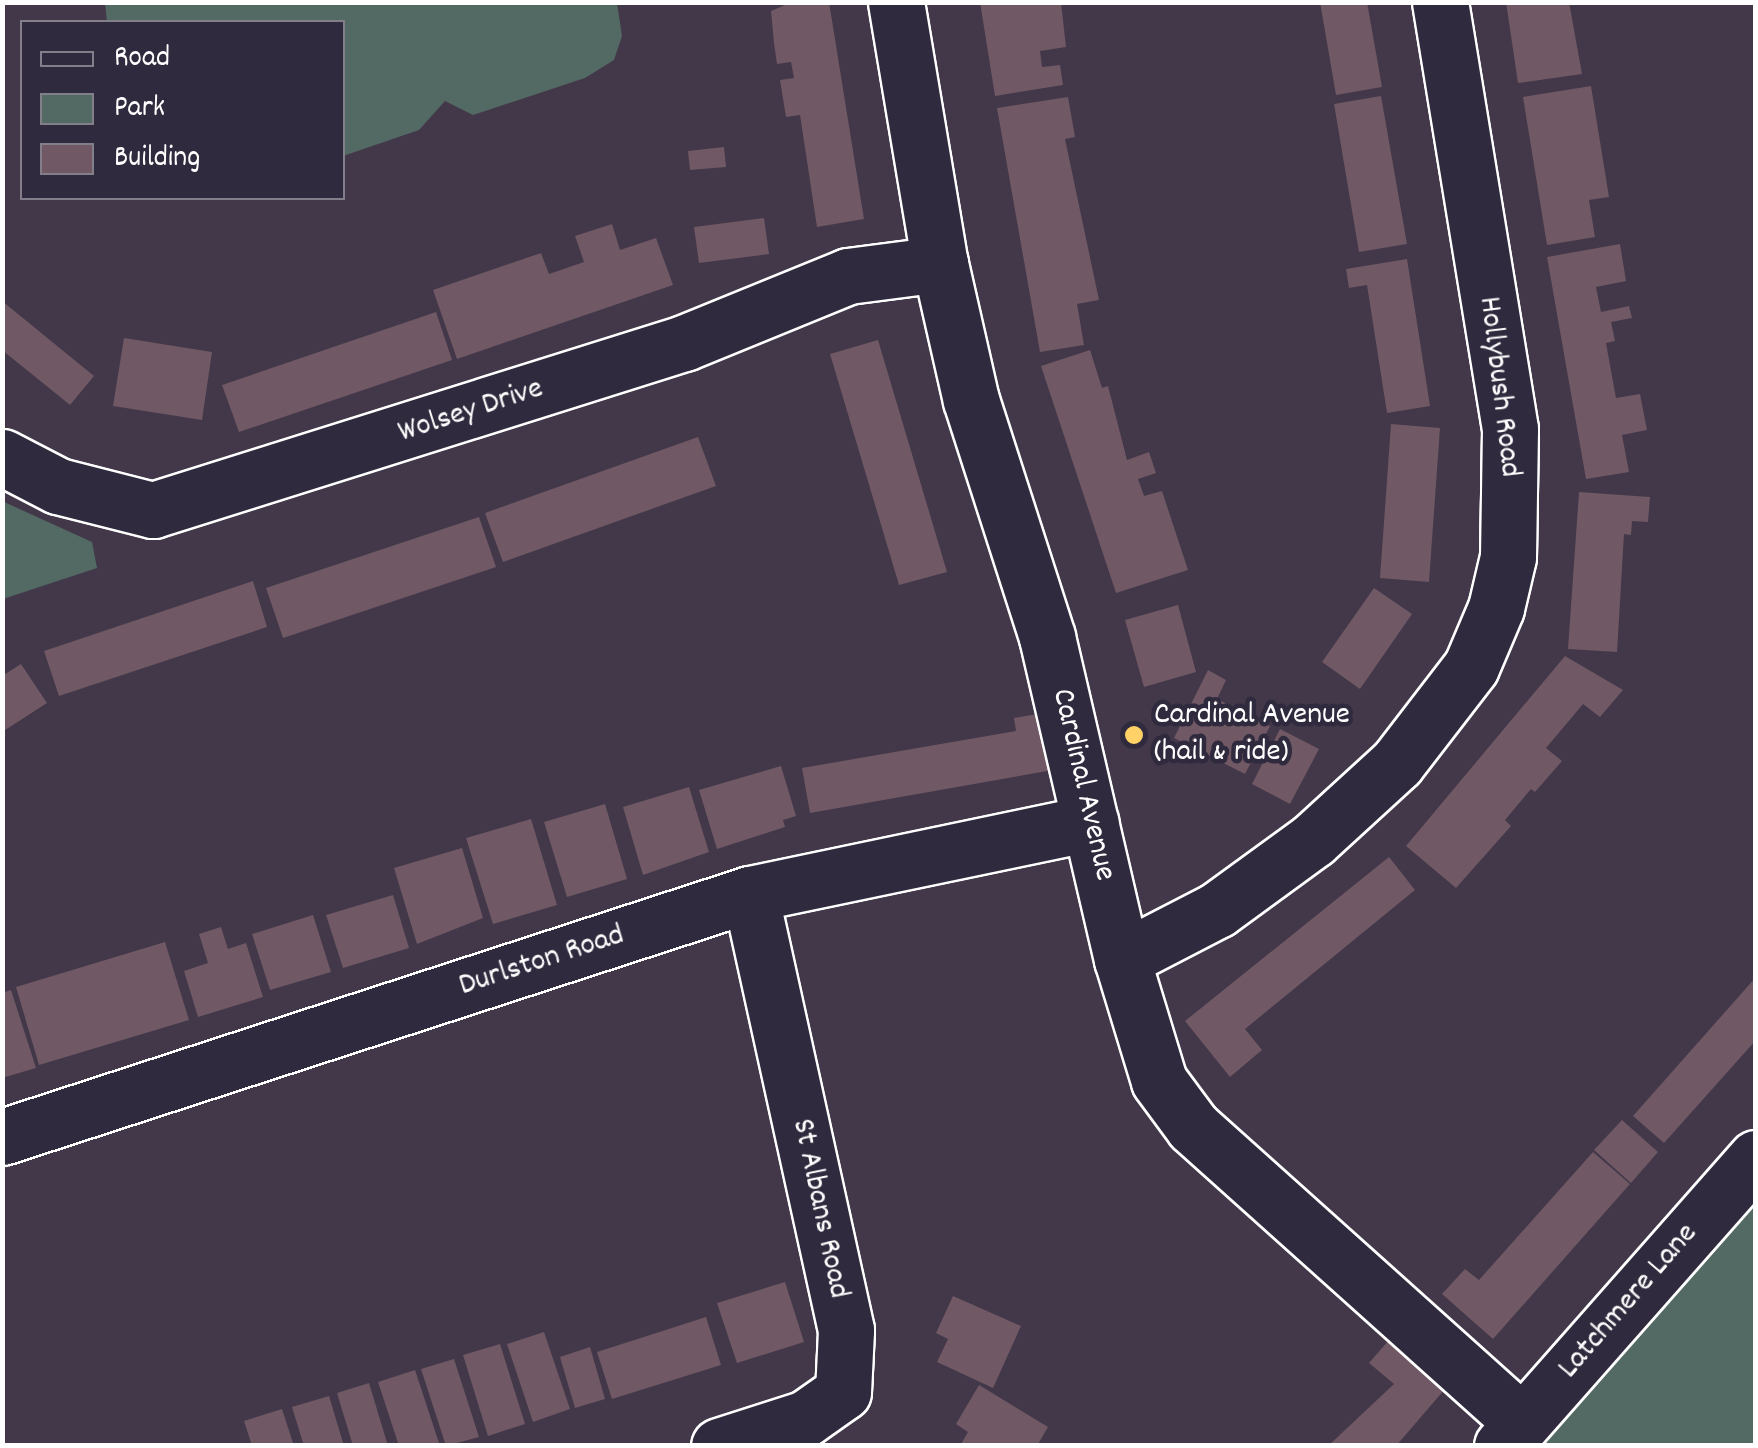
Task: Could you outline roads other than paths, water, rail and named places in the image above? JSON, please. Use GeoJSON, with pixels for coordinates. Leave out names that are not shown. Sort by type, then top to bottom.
{"type":"FeatureCollection","features":[{"type":"Feature","properties":{"kind":"street","name":"Cardinal Avenue"},"geometry":{"type":"LineString","coordinates":[[896,2],[940,264],[971,400],[1048,637],[1122,959],[1159,1081],[1193,1127],[1512,1434]]}},
{"type":"Feature","properties":{"kind":"street","name":"Hollybush Road"},"geometry":{"type":"LineString","coordinates":[[1122,959],[1217,910],[1314,840],[1397,763],[1471,667],[1496,608],[1508,557],[1510,429],[1440,2]]}},
{"type":"Feature","properties":{"kind":"street","name":"Wolsey Drive"},"geometry":{"type":"LineString","coordinates":[[2,457],[58,486],[153,510],[684,342],[848,276],[940,264]]}},
{"type":"Feature","properties":{"kind":"street","name":"Durlston Road"},"geometry":{"type":"LineString","coordinates":[[2,1137],[750,894],[1092,822]]}},
{"type":"Feature","properties":{"kind":"street","name":"St Albans Road"},"geometry":{"type":"LineString","coordinates":[[719,1446],[806,1418],[844,1392],[846,1330],[750,894]]}},
{"type":"Feature","properties":{"kind":"street","name":"Latchmere Lane"},"geometry":{"type":"LineString","coordinates":[[1512,1434],[1756,1158]]}},
{"type":"Feature","properties":{"kind":"place","name":"Cardinal Avenue (hail & ride)"},"geometry":{"type":"Point","coordinates":[1134,735]}}]}
